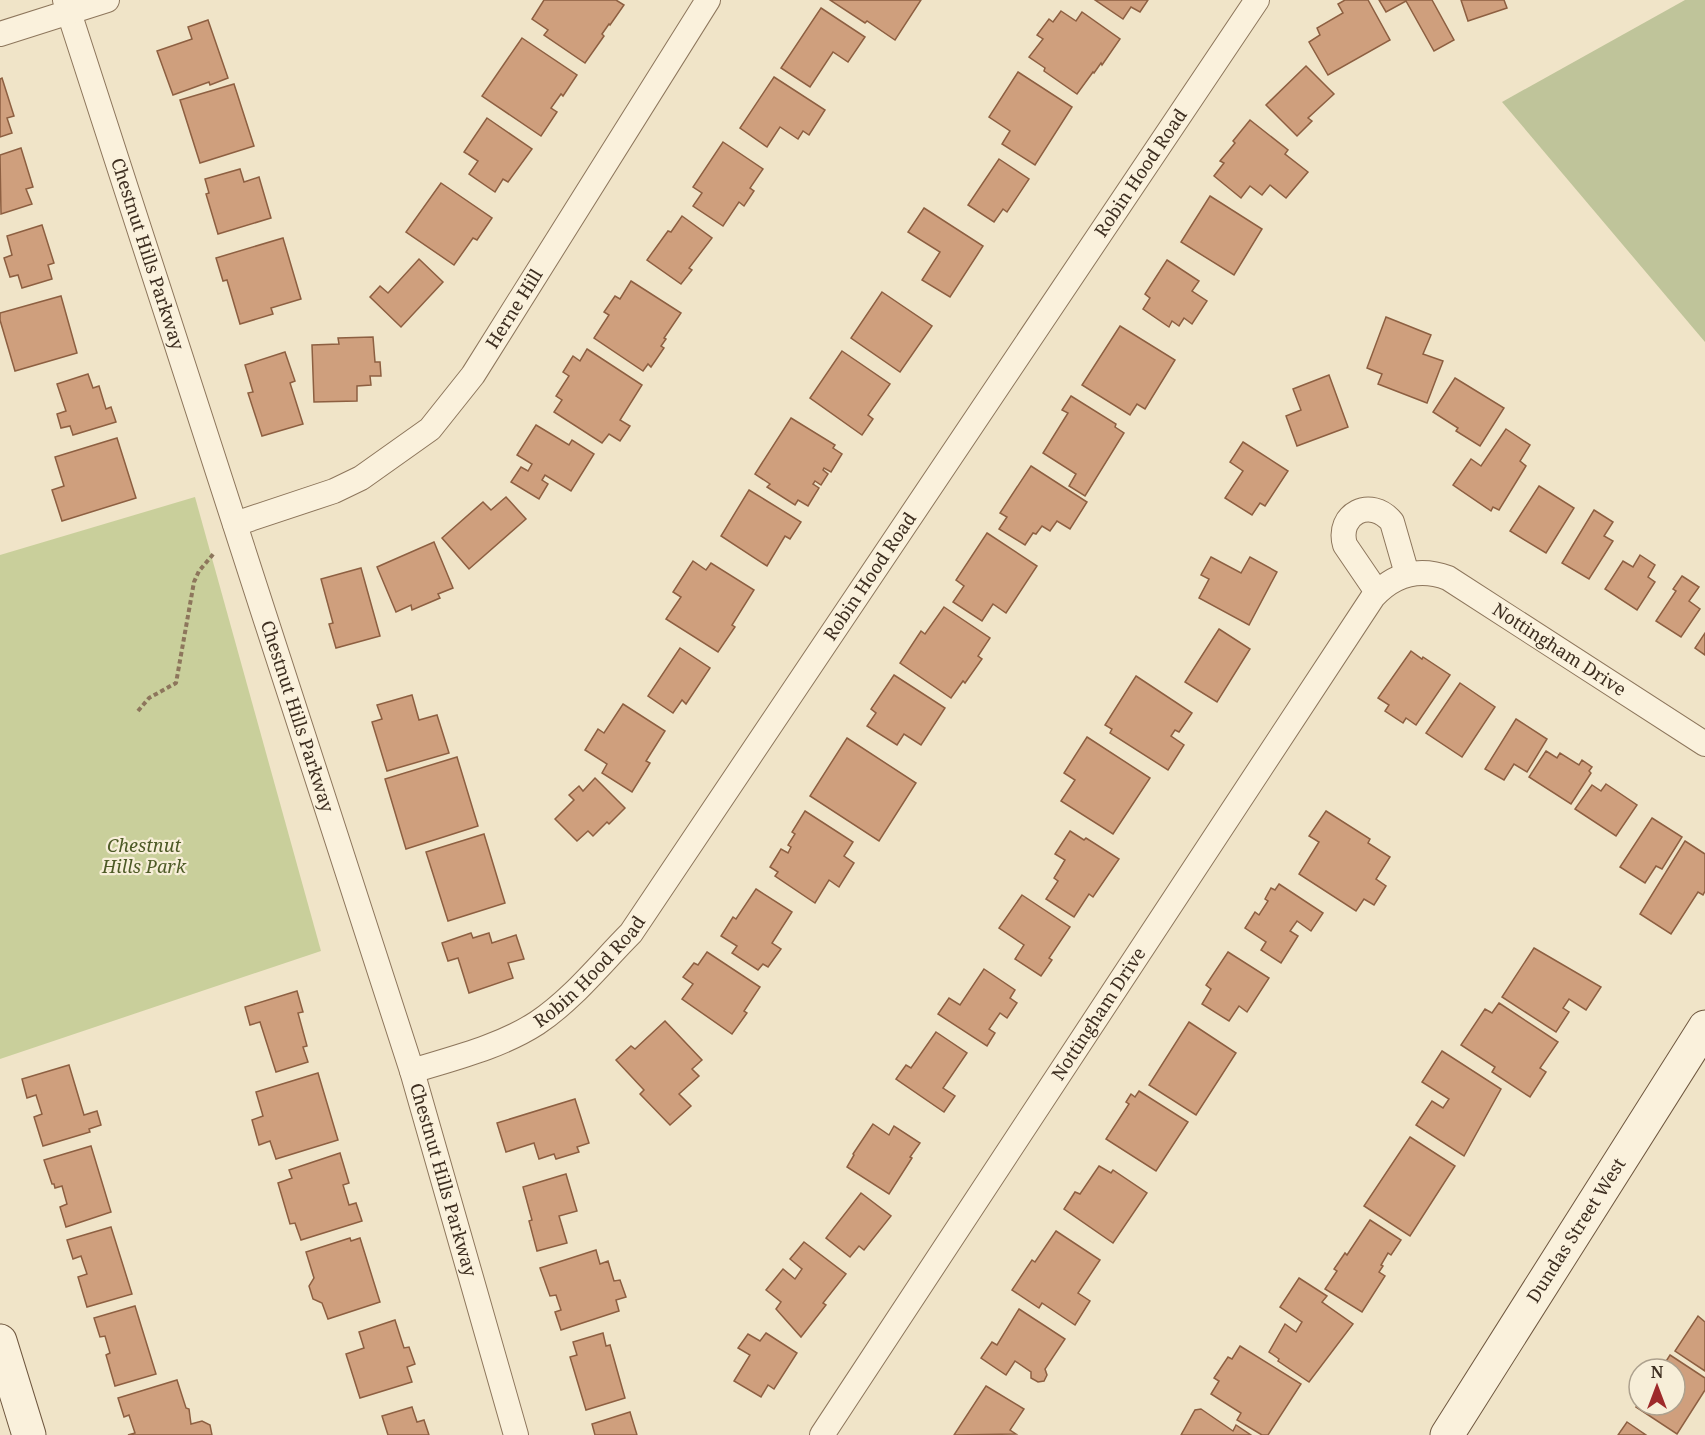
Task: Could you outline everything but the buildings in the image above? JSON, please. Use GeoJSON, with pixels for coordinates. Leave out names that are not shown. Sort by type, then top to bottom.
{"type":"FeatureCollection","features":[{"type":"Feature","properties":{"kind":"main road","name":"Dundas Street West"},"geometry":{"type":"LineString","coordinates":[[1448,1435],[1705,1027]]}},
{"type":"Feature","properties":{"kind":"main road"},"geometry":{"type":"LineString","coordinates":[[0,1341],[29,1435]]}},
{"type":"Feature","properties":{"kind":"street"},"geometry":{"type":"LineString","coordinates":[[0,34],[68,6],[107,0]]}},
{"type":"Feature","properties":{"kind":"street","name":"Herne Hill"},"geometry":{"type":"LineString","coordinates":[[235,524],[334,491],[361,478],[430,429],[472,375],[708,0]]}},
{"type":"Feature","properties":{"kind":"street","name":"Robin Hood Road"},"geometry":{"type":"LineString","coordinates":[[412,1071],[506,1040],[538,1022],[580,987],[631,933],[1257,0]]}},
{"type":"Feature","properties":{"kind":"street","name":"Chestnut Hills Parkway"},"geometry":{"type":"LineString","coordinates":[[68,6],[412,1071],[516,1435]]}},
{"type":"Feature","properties":{"kind":"street"},"geometry":{"type":"LineString","coordinates":[[1377,592],[1345,545],[1346,524],[1357,512],[1374,510],[1388,517],[1392,522],[1407,574]]}},
{"type":"Feature","properties":{"kind":"street","name":"Nottingham Drive"},"geometry":{"type":"LineString","coordinates":[[822,1435],[1377,592],[1388,582],[1407,574],[1428,572],[1448,578],[1705,744]]}},
{"type":"Feature","properties":{"kind":"path"},"geometry":{"type":"LineString","coordinates":[[138,711],[149,698],[176,683],[197,575],[235,524]]}},
{"type":"Feature","properties":{"kind":"green space"},"geometry":{"type":"Polygon","coordinates":[[[1685,0],[1705,0],[1705,342],[1502,102],[1685,0]]]}},
{"type":"Feature","properties":{"kind":"green space","name":"Chestnut Hills Park"},"geometry":{"type":"Polygon","coordinates":[[[195,497],[321,951],[0,1059],[0,555],[195,497]]]}}]}
